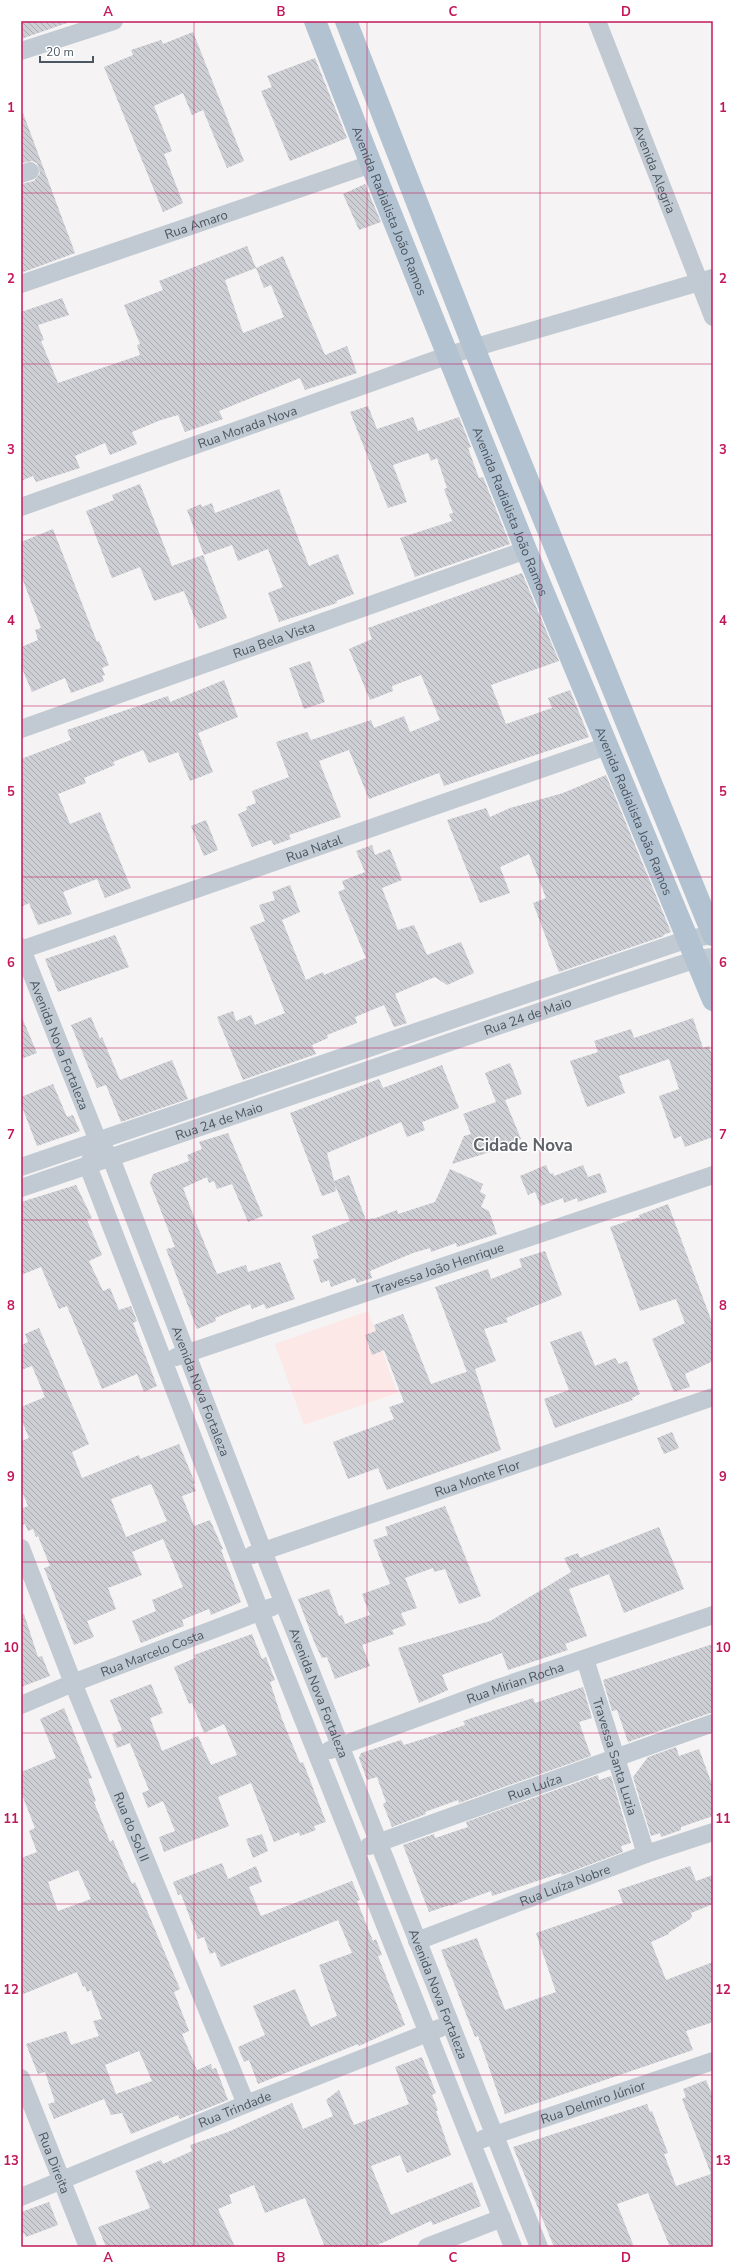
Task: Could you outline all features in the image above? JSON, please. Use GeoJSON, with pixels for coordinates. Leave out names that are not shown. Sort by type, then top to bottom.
{"type":"FeatureCollection","features":[{"type":"Feature","properties":{"kind":"main road","name":"Avenida Radialista João Ramos"},"geometry":{"type":"LineString","coordinates":[[315,21],[526,550],[607,746],[688,939],[705,958],[713,1000]]}},
{"type":"Feature","properties":{"kind":"main road","name":"Avenida Radialista João Ramos"},"geometry":{"type":"LineString","coordinates":[[346,21],[474,348],[713,935]]}},
{"type":"Feature","properties":{"kind":"street"},"geometry":{"type":"LineString","coordinates":[[21,51],[114,21]]}},
{"type":"Feature","properties":{"kind":"street","name":"Avenida Alegria"},"geometry":{"type":"LineString","coordinates":[[597,21],[707,281],[713,317]]}},
{"type":"Feature","properties":{"kind":"street","name":"Rua Amaro"},"geometry":{"type":"LineString","coordinates":[[21,284],[371,164]]}},
{"type":"Feature","properties":{"kind":"street","name":"Rua Morada Nova"},"geometry":{"type":"LineString","coordinates":[[21,508],[449,355],[707,281]]}},
{"type":"Feature","properties":{"kind":"street","name":"Rua Bela Vista"},"geometry":{"type":"LineString","coordinates":[[21,729],[526,550]]}},
{"type":"Feature","properties":{"kind":"street","name":"Rua Natal"},"geometry":{"type":"LineString","coordinates":[[21,949],[607,746]]}},
{"type":"Feature","properties":{"kind":"street","name":"Rua 24 de Maio"},"geometry":{"type":"LineString","coordinates":[[21,1167],[231,1097],[608,968],[688,939],[713,935]]}},
{"type":"Feature","properties":{"kind":"street","name":"Avenida Nova Fortaleza"},"geometry":{"type":"LineString","coordinates":[[21,949],[98,1141],[111,1158],[263,1551],[340,1746],[380,1842],[417,1941],[538,2247]]}},
{"type":"Feature","properties":{"kind":"street","name":"Rua 24 de Maio"},"geometry":{"type":"LineString","coordinates":[[21,1188],[238,1116],[614,986],[705,958]]}},
{"type":"Feature","properties":{"kind":"street"},"geometry":{"type":"LineString","coordinates":[[608,968],[614,986]]}},
{"type":"Feature","properties":{"kind":"street"},"geometry":{"type":"LineString","coordinates":[[411,1035],[418,1054]]}},
{"type":"Feature","properties":{"kind":"street"},"geometry":{"type":"LineString","coordinates":[[231,1097],[238,1116]]}},
{"type":"Feature","properties":{"kind":"street"},"geometry":{"type":"LineString","coordinates":[[88,1166],[98,1141]]}},
{"type":"Feature","properties":{"kind":"street","name":"Avenida Nova Fortaleza"},"geometry":{"type":"LineString","coordinates":[[88,1166],[260,1611],[513,2247]]}},
{"type":"Feature","properties":{"kind":"street","name":"Travessa João Henrique"},"geometry":{"type":"LineString","coordinates":[[164,1361],[713,1174]]}},
{"type":"Feature","properties":{"kind":"street","name":"Rua Monte Flor"},"geometry":{"type":"LineString","coordinates":[[240,1559],[713,1396]]}},
{"type":"Feature","properties":{"kind":"street","name":"Rua do Sol II"},"geometry":{"type":"LineString","coordinates":[[21,1548],[73,1683],[246,2104]]}},
{"type":"Feature","properties":{"kind":"street","name":"Rua Marcelo Costa"},"geometry":{"type":"LineString","coordinates":[[21,1705],[73,1683],[284,1602]]}},
{"type":"Feature","properties":{"kind":"street","name":"Rua Mirian Rocha"},"geometry":{"type":"LineString","coordinates":[[318,1754],[492,1690],[713,1615]]}},
{"type":"Feature","properties":{"kind":"street","name":"Travessa Santa Luzia"},"geometry":{"type":"LineString","coordinates":[[585,1659],[646,1854]]}},
{"type":"Feature","properties":{"kind":"street","name":"Rua Luíza"},"geometry":{"type":"LineString","coordinates":[[356,1851],[616,1757],[713,1724]]}},
{"type":"Feature","properties":{"kind":"street","name":"Rua Luíza Nobre"},"geometry":{"type":"LineString","coordinates":[[417,1941],[646,1854],[713,1832]]}},
{"type":"Feature","properties":{"kind":"street","name":"Rua Trindade"},"geometry":{"type":"LineString","coordinates":[[21,2197],[246,2104],[450,2024]]}},
{"type":"Feature","properties":{"kind":"street","name":"Rua Delmiro Júnior"},"geometry":{"type":"LineString","coordinates":[[472,2143],[494,2134],[713,2061]]}},
{"type":"Feature","properties":{"kind":"street","name":"Rua Direita"},"geometry":{"type":"LineString","coordinates":[[21,2078],[88,2247]]}},
{"type":"Feature","properties":{"kind":"street"},"geometry":{"type":"LineString","coordinates":[[427,2247],[502,2218]]}},
{"type":"Feature","properties":{"kind":"shaded area"},"geometry":{"type":"Polygon","coordinates":[[[368,1311],[397,1393],[304,1425],[275,1344],[368,1311]]]}},
{"type":"Feature","properties":{"kind":"building"},"geometry":{"type":"Polygon","coordinates":[[[21,21],[67,21],[67,23],[21,39],[21,21]]]}},
{"type":"Feature","properties":{"kind":"building"},"geometry":{"type":"Polygon","coordinates":[[[193,32],[244,161],[227,168],[203,110],[192,115],[183,93],[154,106],[172,151],[164,154],[183,203],[163,212],[104,67],[133,55],[131,50],[161,40],[163,44],[193,32]]]}},
{"type":"Feature","properties":{"kind":"building"},"geometry":{"type":"Polygon","coordinates":[[[315,58],[347,138],[290,161],[261,91],[272,87],[267,76],[315,58]]]}},
{"type":"Feature","properties":{"kind":"building"},"geometry":{"type":"Polygon","coordinates":[[[23,113],[75,253],[21,273],[21,184],[34,181],[40,173],[37,163],[32,161],[21,163],[21,114],[23,113]]]}},
{"type":"Feature","properties":{"kind":"building"},"geometry":{"type":"Polygon","coordinates":[[[365,184],[381,222],[359,230],[343,194],[365,184]]]}},
{"type":"Feature","properties":{"kind":"building"},"geometry":{"type":"Polygon","coordinates":[[[247,246],[256,268],[283,256],[325,355],[347,346],[357,373],[305,390],[300,378],[219,411],[223,419],[185,432],[178,415],[161,420],[132,432],[137,444],[110,455],[105,443],[75,456],[80,468],[36,482],[33,476],[21,481],[21,312],[62,298],[69,315],[38,325],[44,340],[41,341],[58,383],[140,355],[137,345],[140,344],[124,305],[163,290],[159,281],[247,246]],[[256,268],[225,280],[243,333],[284,317],[271,285],[264,288],[256,268]]]}},
{"type":"Feature","properties":{"kind":"building"},"geometry":{"type":"Polygon","coordinates":[[[368,406],[377,429],[413,417],[418,431],[459,417],[471,447],[468,448],[479,478],[483,477],[510,544],[415,577],[400,538],[452,521],[449,514],[453,513],[444,489],[447,488],[437,458],[431,461],[428,453],[393,465],[407,502],[388,508],[350,412],[368,406]]]}},
{"type":"Feature","properties":{"kind":"building"},"geometry":{"type":"Polygon","coordinates":[[[140,484],[172,566],[203,555],[227,618],[199,629],[184,591],[154,601],[140,567],[112,578],[86,511],[114,500],[112,495],[140,484]]]}},
{"type":"Feature","properties":{"kind":"building"},"geometry":{"type":"Polygon","coordinates":[[[279,489],[309,566],[338,554],[354,594],[336,601],[337,603],[279,622],[268,593],[283,587],[268,549],[238,561],[232,545],[204,555],[187,510],[201,504],[202,507],[212,503],[215,513],[279,489]]]}},
{"type":"Feature","properties":{"kind":"building"},"geometry":{"type":"Polygon","coordinates":[[[53,529],[97,642],[99,641],[109,665],[102,668],[105,675],[102,676],[104,681],[71,693],[65,678],[32,692],[21,666],[21,647],[38,640],[35,630],[41,628],[21,575],[21,542],[53,529]]]}},
{"type":"Feature","properties":{"kind":"building"},"geometry":{"type":"Polygon","coordinates":[[[522,573],[559,661],[491,685],[506,724],[552,708],[548,698],[570,690],[589,737],[444,786],[439,773],[369,799],[349,750],[319,761],[341,817],[289,835],[291,839],[274,845],[271,840],[252,847],[238,814],[247,810],[246,807],[256,803],[252,791],[289,777],[276,742],[307,732],[311,740],[371,720],[374,728],[404,716],[410,732],[440,720],[421,675],[392,686],[393,691],[370,700],[349,649],[372,639],[368,628],[522,573]]]}},
{"type":"Feature","properties":{"kind":"building"},"geometry":{"type":"Polygon","coordinates":[[[310,661],[325,702],[304,709],[289,668],[310,661]]]}},
{"type":"Feature","properties":{"kind":"building"},"geometry":{"type":"Polygon","coordinates":[[[224,680],[238,717],[198,733],[213,772],[190,781],[178,752],[149,763],[143,750],[113,762],[115,765],[84,778],[86,783],[58,794],[70,824],[100,812],[131,888],[105,898],[97,879],[63,892],[72,914],[38,925],[29,903],[21,907],[21,759],[71,740],[67,730],[168,696],[170,702],[224,680]]]}},
{"type":"Feature","properties":{"kind":"building"},"geometry":{"type":"Polygon","coordinates":[[[606,775],[671,932],[663,935],[664,936],[559,972],[533,903],[546,898],[529,854],[500,867],[510,893],[480,903],[447,820],[486,808],[490,817],[510,808],[563,793],[606,775]]]}},
{"type":"Feature","properties":{"kind":"building"},"geometry":{"type":"Polygon","coordinates":[[[206,820],[218,850],[204,856],[191,826],[206,820]]]}},
{"type":"Feature","properties":{"kind":"building"},"geometry":{"type":"Polygon","coordinates":[[[372,845],[375,855],[390,849],[402,880],[382,888],[398,930],[414,925],[427,955],[461,942],[474,973],[447,985],[435,977],[395,994],[407,1023],[394,1027],[384,1005],[355,1017],[357,1023],[327,1035],[328,1038],[312,1045],[316,1054],[243,1080],[217,1017],[233,1011],[236,1021],[251,1015],[255,1025],[285,1013],[250,927],[265,921],[259,905],[275,900],[272,892],[290,885],[300,912],[282,920],[306,980],[323,972],[324,975],[366,958],[338,892],[345,889],[342,881],[365,872],[356,851],[372,845]]]}},
{"type":"Feature","properties":{"kind":"building"},"geometry":{"type":"Polygon","coordinates":[[[115,935],[129,967],[58,992],[45,959],[115,935]]]}},
{"type":"Feature","properties":{"kind":"building"},"geometry":{"type":"Polygon","coordinates":[[[21,1015],[37,1053],[21,1059],[21,1015]]]}},
{"type":"Feature","properties":{"kind":"building"},"geometry":{"type":"Polygon","coordinates":[[[91,1017],[100,1039],[102,1037],[120,1080],[172,1060],[188,1099],[121,1122],[106,1085],[97,1088],[71,1025],[91,1017]]]}},
{"type":"Feature","properties":{"kind":"building"},"geometry":{"type":"Polygon","coordinates":[[[693,1018],[703,1048],[709,1046],[713,1058],[713,1137],[685,1147],[681,1136],[674,1139],[659,1096],[679,1089],[669,1059],[619,1076],[625,1093],[587,1107],[570,1061],[598,1052],[594,1041],[631,1029],[634,1038],[693,1018]]]}},
{"type":"Feature","properties":{"kind":"building"},"geometry":{"type":"Polygon","coordinates":[[[510,1063],[522,1094],[505,1100],[521,1139],[508,1144],[509,1146],[452,1164],[464,1136],[471,1134],[463,1114],[496,1102],[485,1073],[510,1063]]]}},
{"type":"Feature","properties":{"kind":"building"},"geometry":{"type":"Polygon","coordinates":[[[442,1065],[459,1108],[422,1122],[425,1130],[407,1137],[401,1122],[327,1153],[334,1181],[349,1175],[366,1220],[397,1210],[398,1214],[435,1202],[450,1169],[483,1184],[480,1192],[486,1195],[481,1207],[489,1211],[497,1234],[457,1247],[456,1243],[431,1252],[430,1248],[413,1253],[370,1271],[372,1278],[357,1283],[355,1278],[331,1287],[329,1280],[321,1283],[313,1260],[319,1258],[312,1236],[350,1221],[335,1185],[336,1191],[322,1196],[290,1113],[379,1079],[383,1088],[442,1065]]]}},
{"type":"Feature","properties":{"kind":"building"},"geometry":{"type":"Polygon","coordinates":[[[53,1084],[67,1117],[73,1115],[80,1131],[37,1146],[21,1104],[21,1097],[53,1084]]]}},
{"type":"Feature","properties":{"kind":"building"},"geometry":{"type":"Polygon","coordinates":[[[228,1133],[263,1216],[248,1222],[232,1184],[217,1189],[214,1181],[209,1183],[207,1177],[183,1188],[199,1230],[217,1274],[246,1265],[248,1272],[280,1262],[295,1299],[266,1309],[264,1304],[252,1309],[250,1304],[215,1318],[216,1321],[197,1329],[166,1249],[175,1247],[150,1183],[153,1174],[189,1161],[187,1155],[202,1149],[199,1142],[228,1133]]]}},
{"type":"Feature","properties":{"kind":"building"},"geometry":{"type":"Polygon","coordinates":[[[546,1165],[550,1174],[553,1173],[554,1176],[583,1165],[588,1177],[600,1173],[607,1192],[578,1202],[577,1198],[564,1203],[563,1198],[541,1206],[535,1192],[528,1195],[520,1176],[546,1165]]]}},
{"type":"Feature","properties":{"kind":"building"},"geometry":{"type":"Polygon","coordinates":[[[76,1185],[92,1218],[87,1220],[102,1255],[89,1261],[103,1291],[110,1288],[119,1310],[131,1306],[137,1321],[133,1323],[157,1386],[144,1392],[137,1374],[102,1389],[67,1306],[59,1309],[41,1267],[21,1275],[21,1202],[76,1185]]]}},
{"type":"Feature","properties":{"kind":"building"},"geometry":{"type":"Polygon","coordinates":[[[668,1204],[713,1325],[713,1361],[685,1374],[690,1387],[674,1392],[652,1339],[685,1323],[676,1299],[640,1311],[610,1227],[640,1217],[639,1215],[668,1204]]]}},
{"type":"Feature","properties":{"kind":"building"},"geometry":{"type":"Polygon","coordinates":[[[545,1251],[562,1295],[506,1318],[508,1322],[484,1329],[496,1361],[467,1372],[435,1287],[488,1269],[491,1279],[522,1267],[519,1259],[545,1251]]]}},
{"type":"Feature","properties":{"kind":"building"},"geometry":{"type":"Polygon","coordinates":[[[403,1314],[431,1384],[475,1369],[501,1450],[387,1490],[378,1468],[348,1479],[333,1442],[394,1419],[389,1407],[404,1402],[384,1350],[372,1355],[365,1335],[376,1331],[374,1325],[403,1314]]]}},
{"type":"Feature","properties":{"kind":"building"},"geometry":{"type":"Polygon","coordinates":[[[39,1328],[89,1444],[72,1452],[82,1478],[139,1455],[140,1459],[179,1444],[195,1483],[193,1484],[196,1491],[182,1496],[194,1526],[210,1520],[223,1549],[221,1550],[241,1602],[211,1615],[209,1609],[182,1620],[184,1626],[141,1643],[132,1621],[156,1611],[152,1600],[183,1587],[163,1539],[132,1552],[142,1575],[108,1588],[116,1609],[87,1621],[94,1637],[74,1645],[44,1568],[50,1566],[38,1536],[36,1537],[33,1529],[28,1531],[25,1524],[21,1526],[21,1509],[28,1506],[21,1489],[21,1441],[29,1438],[21,1419],[21,1407],[45,1397],[32,1366],[21,1370],[21,1345],[28,1342],[25,1334],[39,1328]],[[151,1484],[111,1499],[126,1537],[167,1521],[151,1484]]]}},
{"type":"Feature","properties":{"kind":"building"},"geometry":{"type":"Polygon","coordinates":[[[581,1331],[595,1366],[615,1358],[619,1364],[627,1361],[640,1394],[632,1398],[633,1400],[555,1428],[544,1399],[569,1390],[550,1342],[581,1331]]]}},
{"type":"Feature","properties":{"kind":"building"},"geometry":{"type":"Polygon","coordinates":[[[672,1432],[679,1448],[664,1454],[657,1438],[672,1432]]]}},
{"type":"Feature","properties":{"kind":"building"},"geometry":{"type":"Polygon","coordinates":[[[445,1506],[481,1596],[459,1604],[445,1569],[434,1572],[433,1568],[405,1578],[417,1608],[401,1613],[406,1625],[392,1630],[394,1634],[362,1645],[370,1666],[335,1679],[327,1657],[322,1658],[315,1644],[298,1599],[329,1589],[339,1616],[342,1615],[345,1624],[370,1615],[362,1594],[390,1584],[373,1540],[388,1535],[385,1527],[445,1506]]]}},
{"type":"Feature","properties":{"kind":"building"},"geometry":{"type":"Polygon","coordinates":[[[659,1527],[684,1589],[624,1613],[609,1574],[569,1589],[587,1636],[565,1644],[568,1650],[508,1670],[502,1653],[442,1675],[448,1690],[419,1703],[398,1648],[490,1621],[571,1572],[564,1558],[578,1553],[580,1558],[659,1527]]]}},
{"type":"Feature","properties":{"kind":"building"},"geometry":{"type":"Polygon","coordinates":[[[21,1614],[24,1614],[38,1657],[42,1656],[50,1676],[21,1687],[21,1614]]]}},
{"type":"Feature","properties":{"kind":"building"},"geometry":{"type":"Polygon","coordinates":[[[252,1634],[262,1659],[266,1657],[275,1680],[270,1682],[282,1719],[300,1763],[303,1762],[326,1822],[314,1826],[316,1830],[300,1836],[299,1832],[274,1842],[251,1783],[218,1797],[229,1826],[164,1852],[159,1837],[175,1831],[163,1801],[148,1808],[142,1793],[149,1790],[130,1743],[117,1748],[112,1734],[122,1730],[110,1700],[151,1684],[163,1713],[150,1718],[162,1751],[198,1736],[211,1765],[237,1755],[224,1724],[204,1733],[192,1703],[189,1704],[174,1667],[195,1658],[194,1655],[252,1634]]]}},
{"type":"Feature","properties":{"kind":"building"},"geometry":{"type":"Polygon","coordinates":[[[713,1644],[713,1712],[628,1742],[617,1710],[612,1711],[603,1680],[713,1644]]]}},
{"type":"Feature","properties":{"kind":"building"},"geometry":{"type":"Polygon","coordinates":[[[583,1687],[592,1718],[579,1722],[591,1756],[459,1803],[458,1800],[425,1812],[426,1814],[392,1827],[383,1804],[386,1802],[377,1777],[367,1780],[359,1758],[361,1753],[401,1740],[404,1745],[465,1725],[463,1721],[533,1698],[535,1703],[583,1687]]]}},
{"type":"Feature","properties":{"kind":"building"},"geometry":{"type":"Polygon","coordinates":[[[64,1708],[92,1778],[88,1779],[96,1801],[94,1802],[110,1842],[113,1840],[132,1884],[135,1882],[180,1989],[174,1992],[189,2031],[182,2034],[197,2070],[211,2064],[212,2069],[216,2068],[228,2100],[180,2119],[178,2115],[131,2134],[122,2113],[111,2115],[104,2099],[54,2119],[48,2104],[55,2102],[45,2072],[38,2074],[26,2044],[66,2031],[71,2045],[99,2036],[93,2021],[102,2019],[91,1990],[87,1992],[85,1986],[83,1987],[77,1972],[21,1995],[21,1858],[37,1852],[29,1831],[35,1828],[21,1792],[21,1772],[56,1758],[40,1719],[64,1708]],[[78,1870],[48,1882],[58,1911],[91,1899],[78,1870]],[[139,2051],[105,2065],[116,2094],[152,2081],[139,2051]]]}},
{"type":"Feature","properties":{"kind":"building"},"geometry":{"type":"Polygon","coordinates":[[[676,1747],[679,1756],[699,1749],[713,1787],[713,1816],[681,1827],[681,1830],[661,1837],[660,1833],[651,1836],[633,1777],[648,1757],[676,1747]]]}},
{"type":"Feature","properties":{"kind":"building"},"geometry":{"type":"Polygon","coordinates":[[[598,1775],[599,1780],[611,1776],[631,1843],[621,1846],[623,1852],[562,1875],[561,1873],[492,1896],[491,1891],[429,1912],[403,1845],[434,1834],[435,1838],[468,1827],[466,1822],[598,1775]]]}},
{"type":"Feature","properties":{"kind":"building"},"geometry":{"type":"Polygon","coordinates":[[[262,1834],[268,1851],[253,1858],[246,1839],[262,1834]]]}},
{"type":"Feature","properties":{"kind":"building"},"geometry":{"type":"Polygon","coordinates":[[[222,1863],[228,1879],[256,1866],[262,1882],[249,1887],[261,1916],[352,1881],[360,1900],[357,1901],[373,1941],[376,1939],[382,1955],[378,1956],[405,2025],[359,2046],[358,2044],[258,2084],[249,2060],[244,2062],[238,2047],[265,2035],[253,2006],[295,1989],[311,2027],[337,2016],[319,1965],[352,1953],[338,1920],[221,1967],[215,1952],[210,1954],[204,1937],[198,1939],[181,1894],[178,1895],[173,1882],[222,1863]]]}},
{"type":"Feature","properties":{"kind":"building"},"geometry":{"type":"Polygon","coordinates":[[[690,1866],[696,1881],[713,1875],[713,1904],[691,1913],[692,1917],[689,1920],[668,1933],[669,1934],[651,1942],[666,1980],[713,1962],[713,2022],[686,2031],[693,2050],[505,2114],[478,2036],[475,2037],[441,1950],[477,1938],[505,2010],[556,1992],[536,1933],[623,1903],[618,1890],[690,1866]]]}},
{"type":"Feature","properties":{"kind":"building"},"geometry":{"type":"Polygon","coordinates":[[[422,2057],[436,2093],[432,2095],[451,2155],[407,2173],[400,2155],[371,2166],[391,2215],[472,2182],[481,2206],[433,2225],[431,2221],[373,2247],[325,2247],[305,2198],[265,2213],[254,2185],[229,2195],[232,2203],[218,2209],[235,2247],[106,2247],[98,2227],[150,2208],[135,2171],[161,2160],[163,2164],[192,2151],[190,2145],[228,2132],[292,2103],[303,2129],[333,2116],[326,2100],[339,2090],[354,2125],[409,2104],[395,2067],[422,2057]]]}},
{"type":"Feature","properties":{"kind":"building"},"geometry":{"type":"Polygon","coordinates":[[[706,2080],[713,2097],[713,2247],[670,2247],[648,2193],[617,2204],[634,2247],[554,2247],[513,2147],[647,2104],[650,2112],[652,2111],[668,2153],[664,2154],[676,2186],[711,2174],[682,2099],[686,2097],[683,2089],[706,2080]]]}},
{"type":"Feature","properties":{"kind":"building"},"geometry":{"type":"Polygon","coordinates":[[[49,2202],[58,2225],[26,2237],[24,2233],[21,2235],[21,2212],[49,2202]]]}},
{"type":"Feature","properties":{"kind":"district","name":"Cidade Nova"},"geometry":{"type":"Point","coordinates":[523,1145]}}]}
